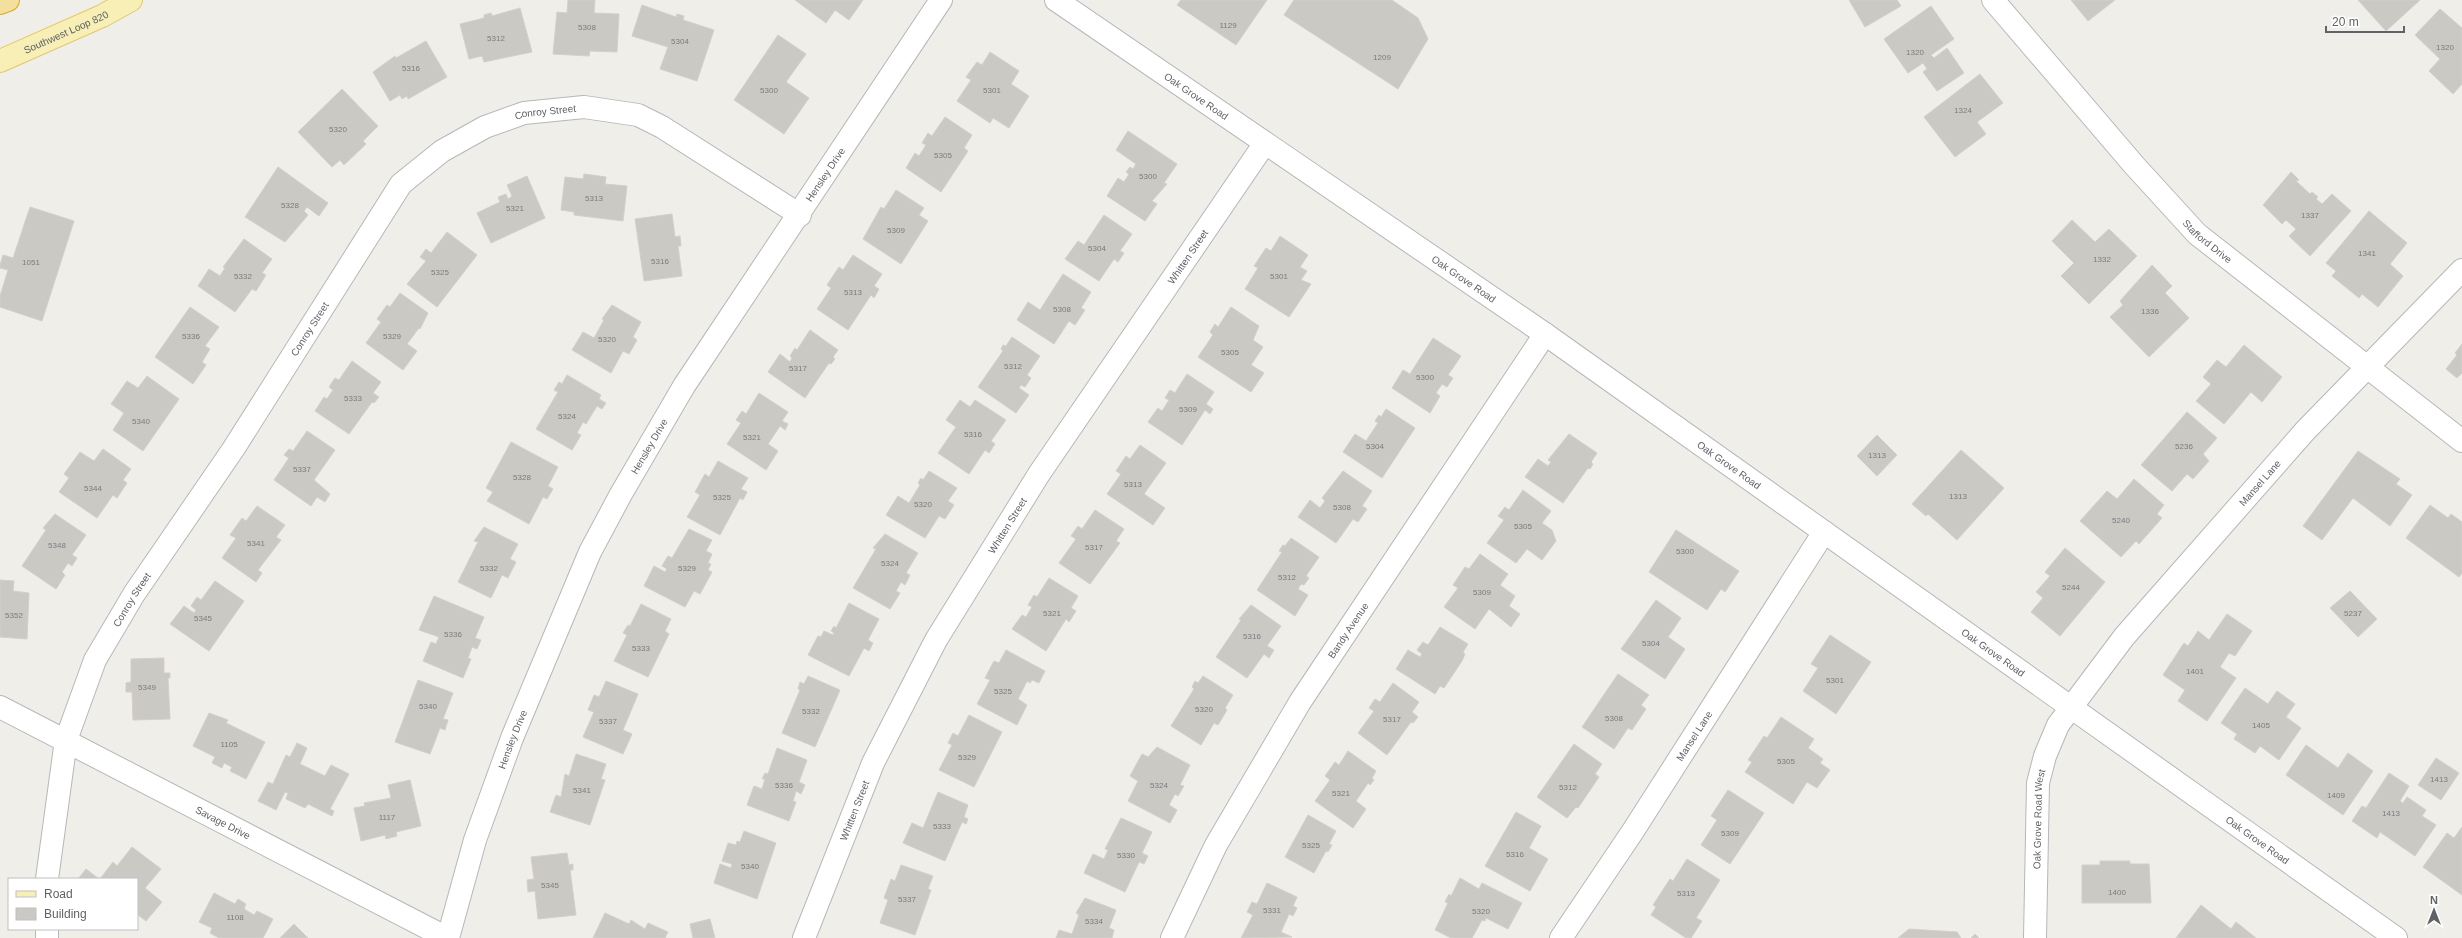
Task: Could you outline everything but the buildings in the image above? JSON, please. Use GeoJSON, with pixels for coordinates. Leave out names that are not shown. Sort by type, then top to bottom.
{"type":"FeatureCollection","features":[{"type":"Feature","properties":{"kind":"highway"},"geometry":{"type":"LineString","coordinates":[[0,3],[8,0]]}},
{"type":"Feature","properties":{"kind":"main road","name":"Southwest Loop 820"},"geometry":{"type":"LineString","coordinates":[[0,61],[102,16],[131,0]]}},
{"type":"Feature","properties":{"kind":"street","name":"Hensley Drive"},"geometry":{"type":"LineString","coordinates":[[447,938],[475,840],[509,745],[590,552],[621,494],[684,386],[800,215],[941,0]]}},
{"type":"Feature","properties":{"kind":"street","name":"Oak Grove Road"},"geometry":{"type":"LineString","coordinates":[[1056,0],[1545,334],[2396,938]]}},
{"type":"Feature","properties":{"kind":"street","name":"Stafford Drive"},"geometry":{"type":"LineString","coordinates":[[1993,0],[2134,166],[2197,234],[2369,366],[2462,440]]}},
{"type":"Feature","properties":{"kind":"street","name":"Conroy Street"},"geometry":{"type":"LineString","coordinates":[[47,878],[66,740],[95,660],[134,594],[234,448],[401,184],[442,151],[485,127],[524,113],[584,106],[638,115],[662,127],[800,215]]}},
{"type":"Feature","properties":{"kind":"street","name":"Whitten Street"},"geometry":{"type":"LineString","coordinates":[[804,938],[874,763],[936,640],[1039,474],[1265,143]]}},
{"type":"Feature","properties":{"kind":"street","name":"Mansel Lane"},"geometry":{"type":"LineString","coordinates":[[2069,707],[2124,637],[2295,443],[2462,270]]}},
{"type":"Feature","properties":{"kind":"street","name":"Bandy Avenue"},"geometry":{"type":"LineString","coordinates":[[1172,938],[1216,845],[1300,702],[1545,334]]}},
{"type":"Feature","properties":{"kind":"street","name":"Mansel Lane"},"geometry":{"type":"LineString","coordinates":[[1561,938],[1633,832],[1824,532]]}},
{"type":"Feature","properties":{"kind":"street","name":"Savage Drive"},"geometry":{"type":"LineString","coordinates":[[0,707],[447,938]]}},
{"type":"Feature","properties":{"kind":"street","name":"Oak Grove Road West"},"geometry":{"type":"LineString","coordinates":[[2035,938],[2038,783],[2045,756],[2055,731],[2069,707]]}}]}
